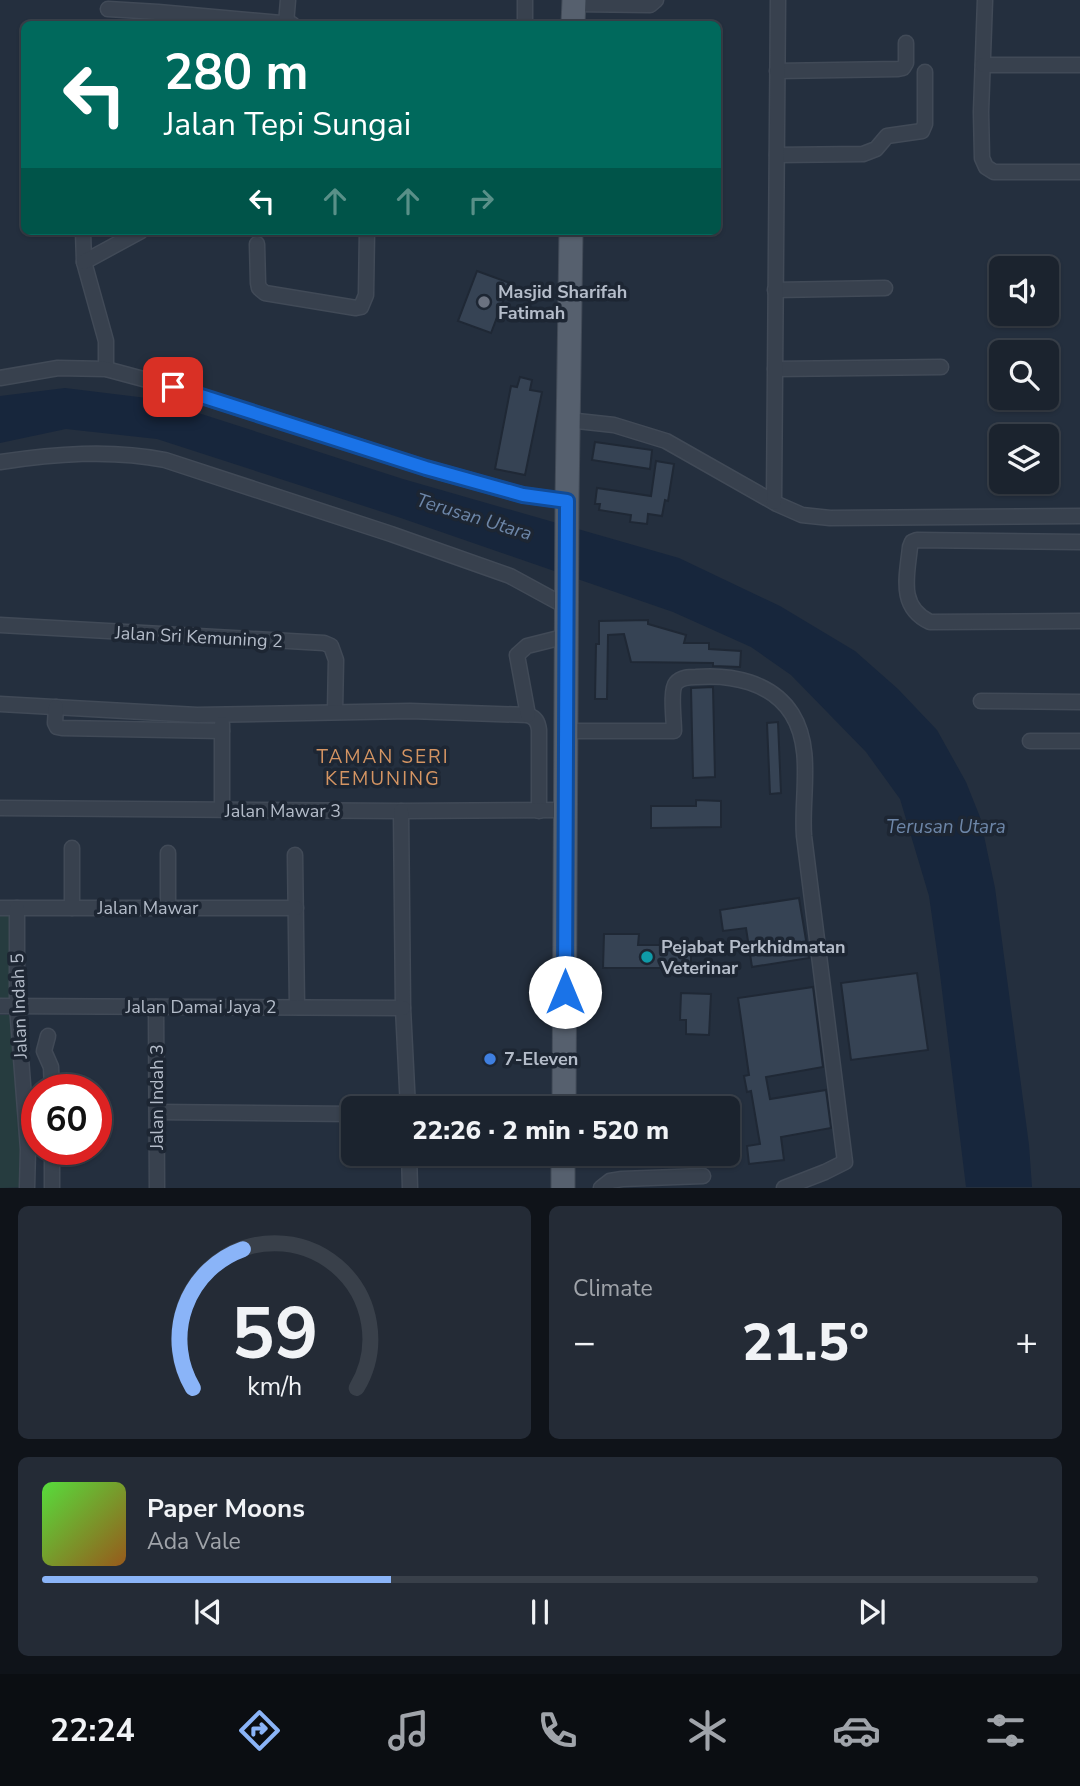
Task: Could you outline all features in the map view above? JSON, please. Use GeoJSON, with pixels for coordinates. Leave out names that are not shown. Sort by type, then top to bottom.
{"type":"FeatureCollection","features":[{"type":"Feature","properties":{"kind":"main road"},"geometry":{"type":"LineString","coordinates":[[564,1096],[571,235]]}},
{"type":"Feature","properties":{"kind":"main road"},"geometry":{"type":"LineString","coordinates":[[563,1166],[563,1188]]}},
{"type":"Feature","properties":{"kind":"street"},"geometry":{"type":"LineString","coordinates":[[286,21],[288,0]]}},
{"type":"Feature","properties":{"kind":"street"},"geometry":{"type":"LineString","coordinates":[[525,21],[526,0]]}},
{"type":"Feature","properties":{"kind":"street"},"geometry":{"type":"LineString","coordinates":[[574,10],[650,5],[656,0]]}},
{"type":"Feature","properties":{"kind":"street"},"geometry":{"type":"LineString","coordinates":[[774,502],[778,0]]}},
{"type":"Feature","properties":{"kind":"street"},"geometry":{"type":"LineString","coordinates":[[985,0],[982,158],[986,167],[995,172],[1080,172]]}},
{"type":"Feature","properties":{"kind":"street"},"geometry":{"type":"LineString","coordinates":[[107,11],[209,21]]}},
{"type":"Feature","properties":{"kind":"street"},"geometry":{"type":"LineString","coordinates":[[777,71],[898,69],[906,63],[906,43]]}},
{"type":"Feature","properties":{"kind":"street"},"geometry":{"type":"LineString","coordinates":[[983,65],[1080,65]]}},
{"type":"Feature","properties":{"kind":"street"},"geometry":{"type":"LineString","coordinates":[[777,155],[863,153],[876,149],[887,136],[922,131],[925,124],[925,72]]}},
{"type":"Feature","properties":{"kind":"street"},"geometry":{"type":"LineString","coordinates":[[83,235],[84,262],[106,341],[106,369]]}},
{"type":"Feature","properties":{"kind":"street"},"geometry":{"type":"LineString","coordinates":[[84,262],[122,235]]}},
{"type":"Feature","properties":{"kind":"street"},"geometry":{"type":"LineString","coordinates":[[257,244],[258,283],[265,293],[356,308],[362,307],[366,295],[367,235]]}},
{"type":"Feature","properties":{"kind":"street"},"geometry":{"type":"LineString","coordinates":[[775,290],[885,288]]}},
{"type":"Feature","properties":{"kind":"street"},"geometry":{"type":"LineString","coordinates":[[775,369],[941,367]]}},
{"type":"Feature","properties":{"kind":"street"},"geometry":{"type":"LineString","coordinates":[[0,378],[58,368],[106,369],[192,393],[426,468],[567,506]]}},
{"type":"Feature","properties":{"kind":"street"},"geometry":{"type":"LineString","coordinates":[[568,420],[614,425],[666,442],[802,515],[830,518],[1080,516]]}},
{"type":"Feature","properties":{"kind":"street"},"geometry":{"type":"LineString","coordinates":[[0,462],[94,454],[135,455],[164,460],[391,534],[567,597]]}},
{"type":"Feature","properties":{"kind":"street"},"geometry":{"type":"LineString","coordinates":[[1080,542],[918,540],[912,542],[910,547],[907,579],[908,601],[912,610],[930,622],[1080,621]]}},
{"type":"Feature","properties":{"kind":"street","name":"Jalan Sri Kemuning 2"},"geometry":{"type":"LineString","coordinates":[[0,625],[324,643],[331,646],[337,660],[335,711]]}},
{"type":"Feature","properties":{"kind":"street"},"geometry":{"type":"LineString","coordinates":[[528,715],[517,655],[527,646],[567,636]]}},
{"type":"Feature","properties":{"kind":"street"},"geometry":{"type":"LineString","coordinates":[[566,731],[674,731],[673,689],[680,680],[687,677],[743,680],[761,687],[792,712],[801,732],[806,785],[804,836],[845,1162],[784,1188]]}},
{"type":"Feature","properties":{"kind":"street"},"geometry":{"type":"LineString","coordinates":[[981,701],[1080,702]]}},
{"type":"Feature","properties":{"kind":"street"},"geometry":{"type":"LineString","coordinates":[[0,704],[222,715],[410,711],[528,715],[538,723],[539,730],[540,811]]}},
{"type":"Feature","properties":{"kind":"street"},"geometry":{"type":"LineString","coordinates":[[56,708],[55,723],[62,728],[222,731]]}},
{"type":"Feature","properties":{"kind":"street"},"geometry":{"type":"LineString","coordinates":[[222,715],[222,810]]}},
{"type":"Feature","properties":{"kind":"street"},"geometry":{"type":"LineString","coordinates":[[1030,741],[1080,741]]}},
{"type":"Feature","properties":{"kind":"street","name":"Jalan Mawar 3"},"geometry":{"type":"LineString","coordinates":[[0,808],[566,810]]}},
{"type":"Feature","properties":{"kind":"street"},"geometry":{"type":"LineString","coordinates":[[401,811],[403,1008],[407,1096]]}},
{"type":"Feature","properties":{"kind":"street"},"geometry":{"type":"LineString","coordinates":[[72,848],[72,908]]}},
{"type":"Feature","properties":{"kind":"street"},"geometry":{"type":"LineString","coordinates":[[168,853],[168,908]]}},
{"type":"Feature","properties":{"kind":"street"},"geometry":{"type":"LineString","coordinates":[[295,855],[297,1007]]}},
{"type":"Feature","properties":{"kind":"street","name":"Jalan Mawar"},"geometry":{"type":"LineString","coordinates":[[0,908],[296,908]]}},
{"type":"Feature","properties":{"kind":"street","name":"Jalan Indah 5"},"geometry":{"type":"LineString","coordinates":[[17,908],[17,1006],[25,1074]]}},
{"type":"Feature","properties":{"kind":"street","name":"Jalan Damai Jaya 2"},"geometry":{"type":"LineString","coordinates":[[0,1006],[403,1008]]}},
{"type":"Feature","properties":{"kind":"street","name":"Jalan Indah 3"},"geometry":{"type":"LineString","coordinates":[[156,1007],[157,1188]]}},
{"type":"Feature","properties":{"kind":"street"},"geometry":{"type":"LineString","coordinates":[[48,1036],[44,1051],[52,1074]]}},
{"type":"Feature","properties":{"kind":"street"},"geometry":{"type":"LineString","coordinates":[[157,1112],[341,1114]]}},
{"type":"Feature","properties":{"kind":"street","name":"Jalan Indah 5"},"geometry":{"type":"LineString","coordinates":[[27,1188],[31,1165]]}},
{"type":"Feature","properties":{"kind":"street"},"geometry":{"type":"LineString","coordinates":[[52,1165],[52,1188]]}},
{"type":"Feature","properties":{"kind":"street"},"geometry":{"type":"LineString","coordinates":[[409,1166],[410,1188]]}},
{"type":"Feature","properties":{"kind":"street"},"geometry":{"type":"LineString","coordinates":[[601,1188],[610,1181],[622,1179],[703,1176]]}},
{"type":"Feature","properties":{"kind":"green space"},"geometry":{"type":"Polygon","coordinates":[[[0,914],[14,915],[13,998],[0,998],[0,914]]]}},
{"type":"Feature","properties":{"kind":"green space"},"geometry":{"type":"Polygon","coordinates":[[[0,1015],[11,1015],[21,1122],[21,1165],[25,1165],[27,1187],[0,1188],[0,1015]]]}},
{"type":"Feature","properties":{"kind":"water","name":"Terusan Utara"},"geometry":{"type":"Polygon","coordinates":[[[65,388],[155,399],[403,479],[679,558],[780,606],[855,651],[898,689],[937,730],[966,782],[980,817],[995,888],[1029,1145],[1032,1187],[966,1187],[929,896],[900,799],[866,752],[791,675],[751,647],[673,612],[398,517],[157,439],[66,429],[0,443],[0,396],[65,388]]]}},
{"type":"Feature","properties":{"kind":"building","name":"Masjid Sharifah Fatimah"},"geometry":{"type":"Polygon","coordinates":[[[477,271],[510,283],[491,333],[458,321],[477,271]]]}},
{"type":"Feature","properties":{"kind":"building"},"geometry":{"type":"Polygon","coordinates":[[[520,377],[532,380],[530,390],[542,392],[525,475],[495,469],[511,386],[517,387],[520,377]]]}},
{"type":"Feature","properties":{"kind":"building"},"geometry":{"type":"Polygon","coordinates":[[[595,442],[652,450],[650,469],[592,460],[595,442]]]}},
{"type":"Feature","properties":{"kind":"building"},"geometry":{"type":"Polygon","coordinates":[[[656,461],[674,464],[668,501],[665,500],[662,516],[648,514],[647,524],[630,522],[631,515],[599,510],[600,504],[595,504],[597,488],[651,496],[656,461]]]}},
{"type":"Feature","properties":{"kind":"building"},"geometry":{"type":"Polygon","coordinates":[[[648,620],[648,624],[686,635],[684,643],[709,643],[709,649],[741,651],[740,667],[713,666],[713,663],[631,662],[624,634],[608,635],[607,699],[595,699],[599,621],[648,620]]]}},
{"type":"Feature","properties":{"kind":"building"},"geometry":{"type":"Polygon","coordinates":[[[713,687],[715,777],[693,778],[691,688],[713,687]]]}},
{"type":"Feature","properties":{"kind":"building"},"geometry":{"type":"Polygon","coordinates":[[[778,722],[781,793],[770,794],[767,723],[778,722]]]}},
{"type":"Feature","properties":{"kind":"building"},"geometry":{"type":"Polygon","coordinates":[[[696,800],[721,801],[721,827],[651,828],[651,806],[696,806],[696,800]]]}},
{"type":"Feature","properties":{"kind":"building"},"geometry":{"type":"Polygon","coordinates":[[[799,898],[809,958],[752,967],[746,928],[723,931],[720,910],[799,898]]]}},
{"type":"Feature","properties":{"kind":"building","name":"Pejabat Perkhidmatan Veterinar"},"geometry":{"type":"Polygon","coordinates":[[[604,934],[639,934],[638,945],[691,945],[691,968],[603,968],[604,934]]]}},
{"type":"Feature","properties":{"kind":"building"},"geometry":{"type":"Polygon","coordinates":[[[917,973],[928,1050],[851,1060],[841,983],[917,973]]]}},
{"type":"Feature","properties":{"kind":"building"},"geometry":{"type":"Polygon","coordinates":[[[813,987],[823,1067],[766,1077],[770,1099],[826,1090],[831,1128],[781,1137],[784,1160],[749,1164],[747,1146],[760,1144],[751,1091],[747,1092],[744,1076],[749,1075],[738,998],[813,987]]]}},
{"type":"Feature","properties":{"kind":"building"},"geometry":{"type":"Polygon","coordinates":[[[681,993],[711,994],[709,1035],[686,1034],[686,1020],[680,1020],[681,993]]]}},
{"type":"Feature","properties":{"kind":"place","name":"Masjid Sharifah Fatimah"},"geometry":{"type":"Point","coordinates":[484,302]}},
{"type":"Feature","properties":{"kind":"place","name":"Pejabat Perkhidmatan Veterinar"},"geometry":{"type":"Point","coordinates":[647,957]}},
{"type":"Feature","properties":{"kind":"place","name":"7-Eleven"},"geometry":{"type":"Point","coordinates":[490,1059]}},
{"type":"Feature","properties":{"kind":"district","name":"TAMAN SERI KEMUNING"},"geometry":{"type":"Point","coordinates":[383,768]}},
{"type":"Feature","properties":{"kind":"route"},"geometry":{"type":"LineString","coordinates":[[173,387],[426,468],[523,495],[567,501],[565,992]]}}]}
